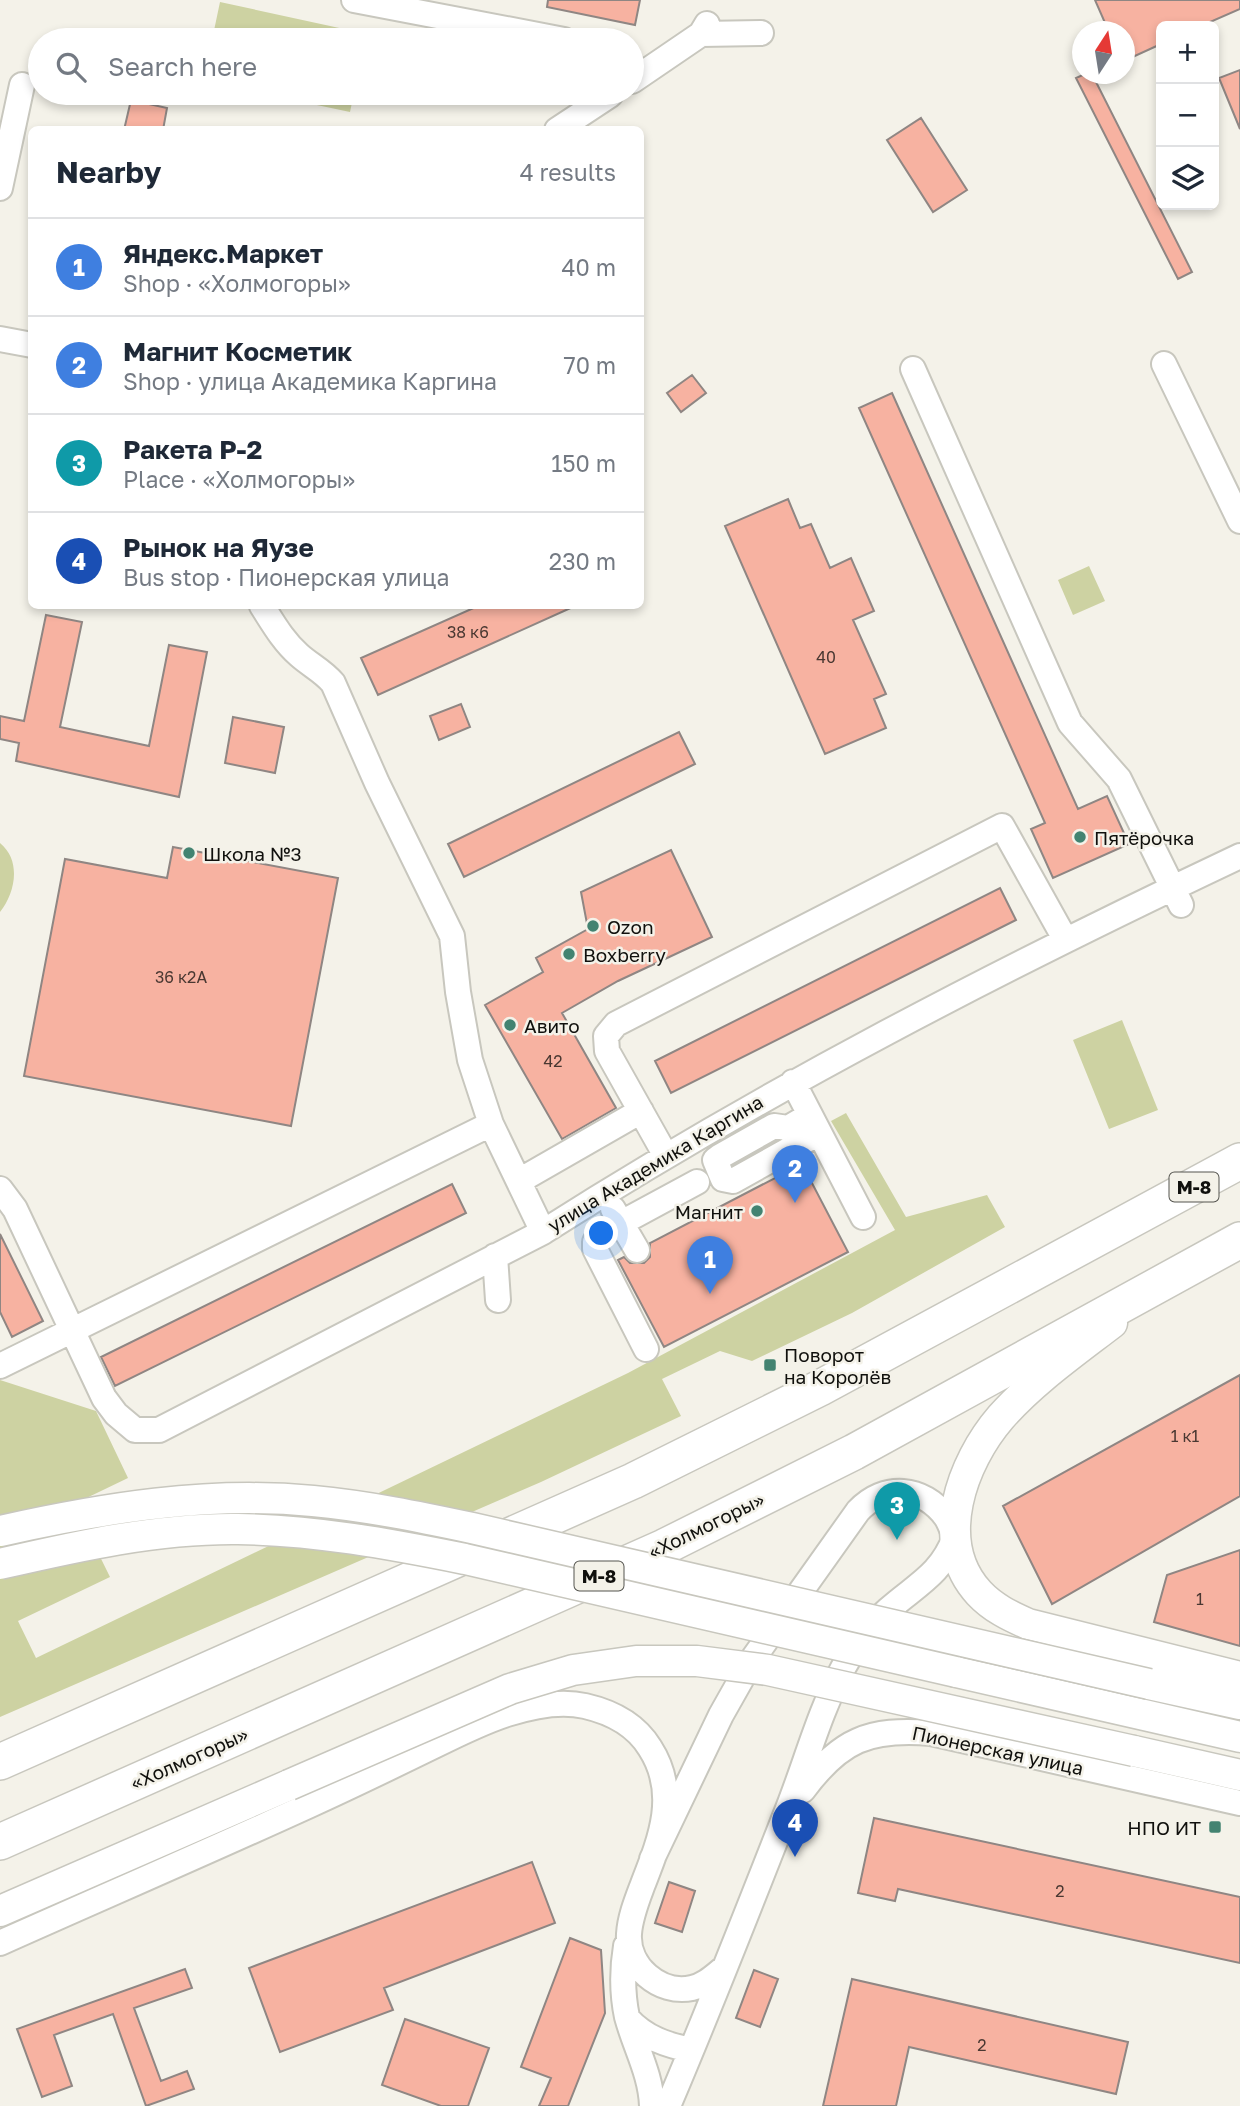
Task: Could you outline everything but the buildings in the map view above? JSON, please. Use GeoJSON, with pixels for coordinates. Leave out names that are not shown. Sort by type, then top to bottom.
{"type":"FeatureCollection","features":[{"type":"Feature","properties":{"kind":"highway","name":"М-8"},"geometry":{"type":"LineString","coordinates":[[0,1762],[633,1481],[820,1388],[1240,1161]]}},
{"type":"Feature","properties":{"kind":"highway","name":"«Холмогоры»"},"geometry":{"type":"LineString","coordinates":[[0,1842],[664,1546],[853,1452],[1240,1240]]}},
{"type":"Feature","properties":{"kind":"main road"},"geometry":{"type":"LineString","coordinates":[[1180,1272],[1061,1362],[1026,1391],[1000,1418],[977,1451],[963,1482],[957,1508],[955,1537],[960,1562],[969,1580],[978,1592],[1008,1615],[1053,1630],[1240,1676]]}},
{"type":"Feature","properties":{"kind":"main road"},"geometry":{"type":"LineString","coordinates":[[0,1531],[80,1514],[158,1502],[236,1497],[313,1501],[472,1528],[1240,1704]]}},
{"type":"Feature","properties":{"kind":"main road"},"geometry":{"type":"LineString","coordinates":[[0,1564],[86,1545],[162,1533],[236,1529],[310,1533],[390,1544],[1240,1737]]}},
{"type":"Feature","properties":{"kind":"main road"},"geometry":{"type":"LineString","coordinates":[[0,1911],[510,1689],[573,1670],[636,1661],[697,1661],[768,1670],[1240,1775]]}},
{"type":"Feature","properties":{"kind":"main road"},"geometry":{"type":"LineString","coordinates":[[0,1742],[196,1676]]}},
{"type":"Feature","properties":{"kind":"street"},"geometry":{"type":"LineString","coordinates":[[354,0],[501,28]]}},
{"type":"Feature","properties":{"kind":"street"},"geometry":{"type":"LineString","coordinates":[[644,72],[704,29],[761,33]]}},
{"type":"Feature","properties":{"kind":"street"},"geometry":{"type":"LineString","coordinates":[[0,188],[22,85]]}},
{"type":"Feature","properties":{"kind":"street"},"geometry":{"type":"LineString","coordinates":[[563,126],[594,105]]}},
{"type":"Feature","properties":{"kind":"street"},"geometry":{"type":"LineString","coordinates":[[0,339],[28,344]]}},
{"type":"Feature","properties":{"kind":"street"},"geometry":{"type":"LineString","coordinates":[[1164,364],[1240,521]]}},
{"type":"Feature","properties":{"kind":"street"},"geometry":{"type":"LineString","coordinates":[[913,369],[1070,723],[1119,779],[1176,897]]}},
{"type":"Feature","properties":{"kind":"street","name":"улица Академика Каргина"},"geometry":{"type":"LineString","coordinates":[[264,609],[296,653],[323,672],[333,683],[377,783],[452,936],[458,992],[470,1060],[491,1124],[542,1232],[793,1082],[1065,939],[1176,897],[1240,856]]}},
{"type":"Feature","properties":{"kind":"street"},"geometry":{"type":"LineString","coordinates":[[666,1156],[607,1051],[606,1035],[610,1029],[1002,826],[1065,939]]}},
{"type":"Feature","properties":{"kind":"street"},"geometry":{"type":"LineString","coordinates":[[793,1082],[863,1217]]}},
{"type":"Feature","properties":{"kind":"street"},"geometry":{"type":"LineString","coordinates":[[519,1181],[640,1111]]}},
{"type":"Feature","properties":{"kind":"street"},"geometry":{"type":"LineString","coordinates":[[0,1366],[491,1124]]}},
{"type":"Feature","properties":{"kind":"street"},"geometry":{"type":"LineString","coordinates":[[646,1349],[595,1249],[595,1242],[599,1235],[697,1182]]}},
{"type":"Feature","properties":{"kind":"street"},"geometry":{"type":"LineString","coordinates":[[0,1189],[15,1209],[104,1398],[135,1430],[159,1430],[542,1232]]}},
{"type":"Feature","properties":{"kind":"street"},"geometry":{"type":"LineString","coordinates":[[604,1194],[637,1250]]}},
{"type":"Feature","properties":{"kind":"street"},"geometry":{"type":"LineString","coordinates":[[495,1256],[498,1300]]}},
{"type":"Feature","properties":{"kind":"street"},"geometry":{"type":"LineString","coordinates":[[652,1859],[721,1715],[752,1660],[867,1501],[894,1491],[923,1498],[937,1507],[948,1519],[955,1537],[948,1554],[925,1582],[886,1611],[844,1667],[831,1693],[786,1814],[668,2106]]}},
{"type":"Feature","properties":{"kind":"street"},"geometry":{"type":"LineString","coordinates":[[0,1943],[311,1805],[505,1714],[534,1706],[580,1704],[600,1709],[632,1727],[647,1742],[659,1760],[667,1797],[652,1859],[634,1908],[623,1967],[623,1992],[628,2018],[646,2069],[652,2106]]}},
{"type":"Feature","properties":{"kind":"street","name":"Пионерская улица"},"geometry":{"type":"LineString","coordinates":[[786,1814],[821,1766],[845,1747],[869,1735],[899,1730],[931,1733],[1240,1803]]}},
{"type":"Feature","properties":{"kind":"street"},"geometry":{"type":"LineString","coordinates":[[629,1932],[629,1950],[636,1966],[652,1979],[669,1987],[690,1989],[707,1982],[723,1969]]}},
{"type":"Feature","properties":{"kind":"street"},"geometry":{"type":"LineString","coordinates":[[628,2018],[646,2035],[672,2046],[691,2050]]}},
{"type":"Feature","properties":{"kind":"green space"},"geometry":{"type":"Polygon","coordinates":[[[220,2],[339,28],[215,28],[220,2]]]}},
{"type":"Feature","properties":{"kind":"green space"},"geometry":{"type":"Polygon","coordinates":[[[317,105],[351,105],[350,112],[317,105]]]}},
{"type":"Feature","properties":{"kind":"green space"},"geometry":{"type":"Polygon","coordinates":[[[1089,566],[1105,601],[1073,615],[1058,580],[1089,566]]]}},
{"type":"Feature","properties":{"kind":"green space"},"geometry":{"type":"Polygon","coordinates":[[[0,843],[11,859],[14,877],[9,896],[0,912],[0,843]]]}},
{"type":"Feature","properties":{"kind":"green space"},"geometry":{"type":"Polygon","coordinates":[[[1122,1020],[1158,1110],[1109,1129],[1073,1040],[1122,1020]]]}},
{"type":"Feature","properties":{"kind":"green space"},"geometry":{"type":"Polygon","coordinates":[[[846,1113],[906,1217],[987,1195],[1005,1227],[852,1313],[752,1361],[720,1351],[662,1379],[681,1416],[541,1482],[0,1717],[0,1380],[96,1411],[128,1478],[74,1504],[110,1577],[18,1621],[36,1658],[628,1373],[895,1230],[831,1121],[846,1113]]]}},
{"type":"Feature","properties":{"kind":"place","name":"Пятёрочка"},"geometry":{"type":"Point","coordinates":[1080,837]}},
{"type":"Feature","properties":{"kind":"place","name":"Школа №3"},"geometry":{"type":"Point","coordinates":[189,853]}},
{"type":"Feature","properties":{"kind":"place","name":"Ozon"},"geometry":{"type":"Point","coordinates":[593,926]}},
{"type":"Feature","properties":{"kind":"place","name":"Boxberry"},"geometry":{"type":"Point","coordinates":[569,954]}},
{"type":"Feature","properties":{"kind":"place","name":"Авито"},"geometry":{"type":"Point","coordinates":[510,1025]}},
{"type":"Feature","properties":{"kind":"place","name":"Магнит Косметик"},"geometry":{"type":"Point","coordinates":[795,1203]}},
{"type":"Feature","properties":{"kind":"place","name":"Магнит"},"geometry":{"type":"Point","coordinates":[757,1211]}},
{"type":"Feature","properties":{"kind":"place","name":"Яндекс.Маркет"},"geometry":{"type":"Point","coordinates":[710,1294]}},
{"type":"Feature","properties":{"kind":"place","name":"Поворот на Королёв"},"geometry":{"type":"Point","coordinates":[770,1365]}},
{"type":"Feature","properties":{"kind":"place","name":"Ракета Р-2"},"geometry":{"type":"Point","coordinates":[897,1540]}},
{"type":"Feature","properties":{"kind":"place","name":"НПО ИТ"},"geometry":{"type":"Point","coordinates":[1215,1827]}},
{"type":"Feature","properties":{"kind":"place","name":"Рынок на Яузе"},"geometry":{"type":"Point","coordinates":[795,1857]}}]}
